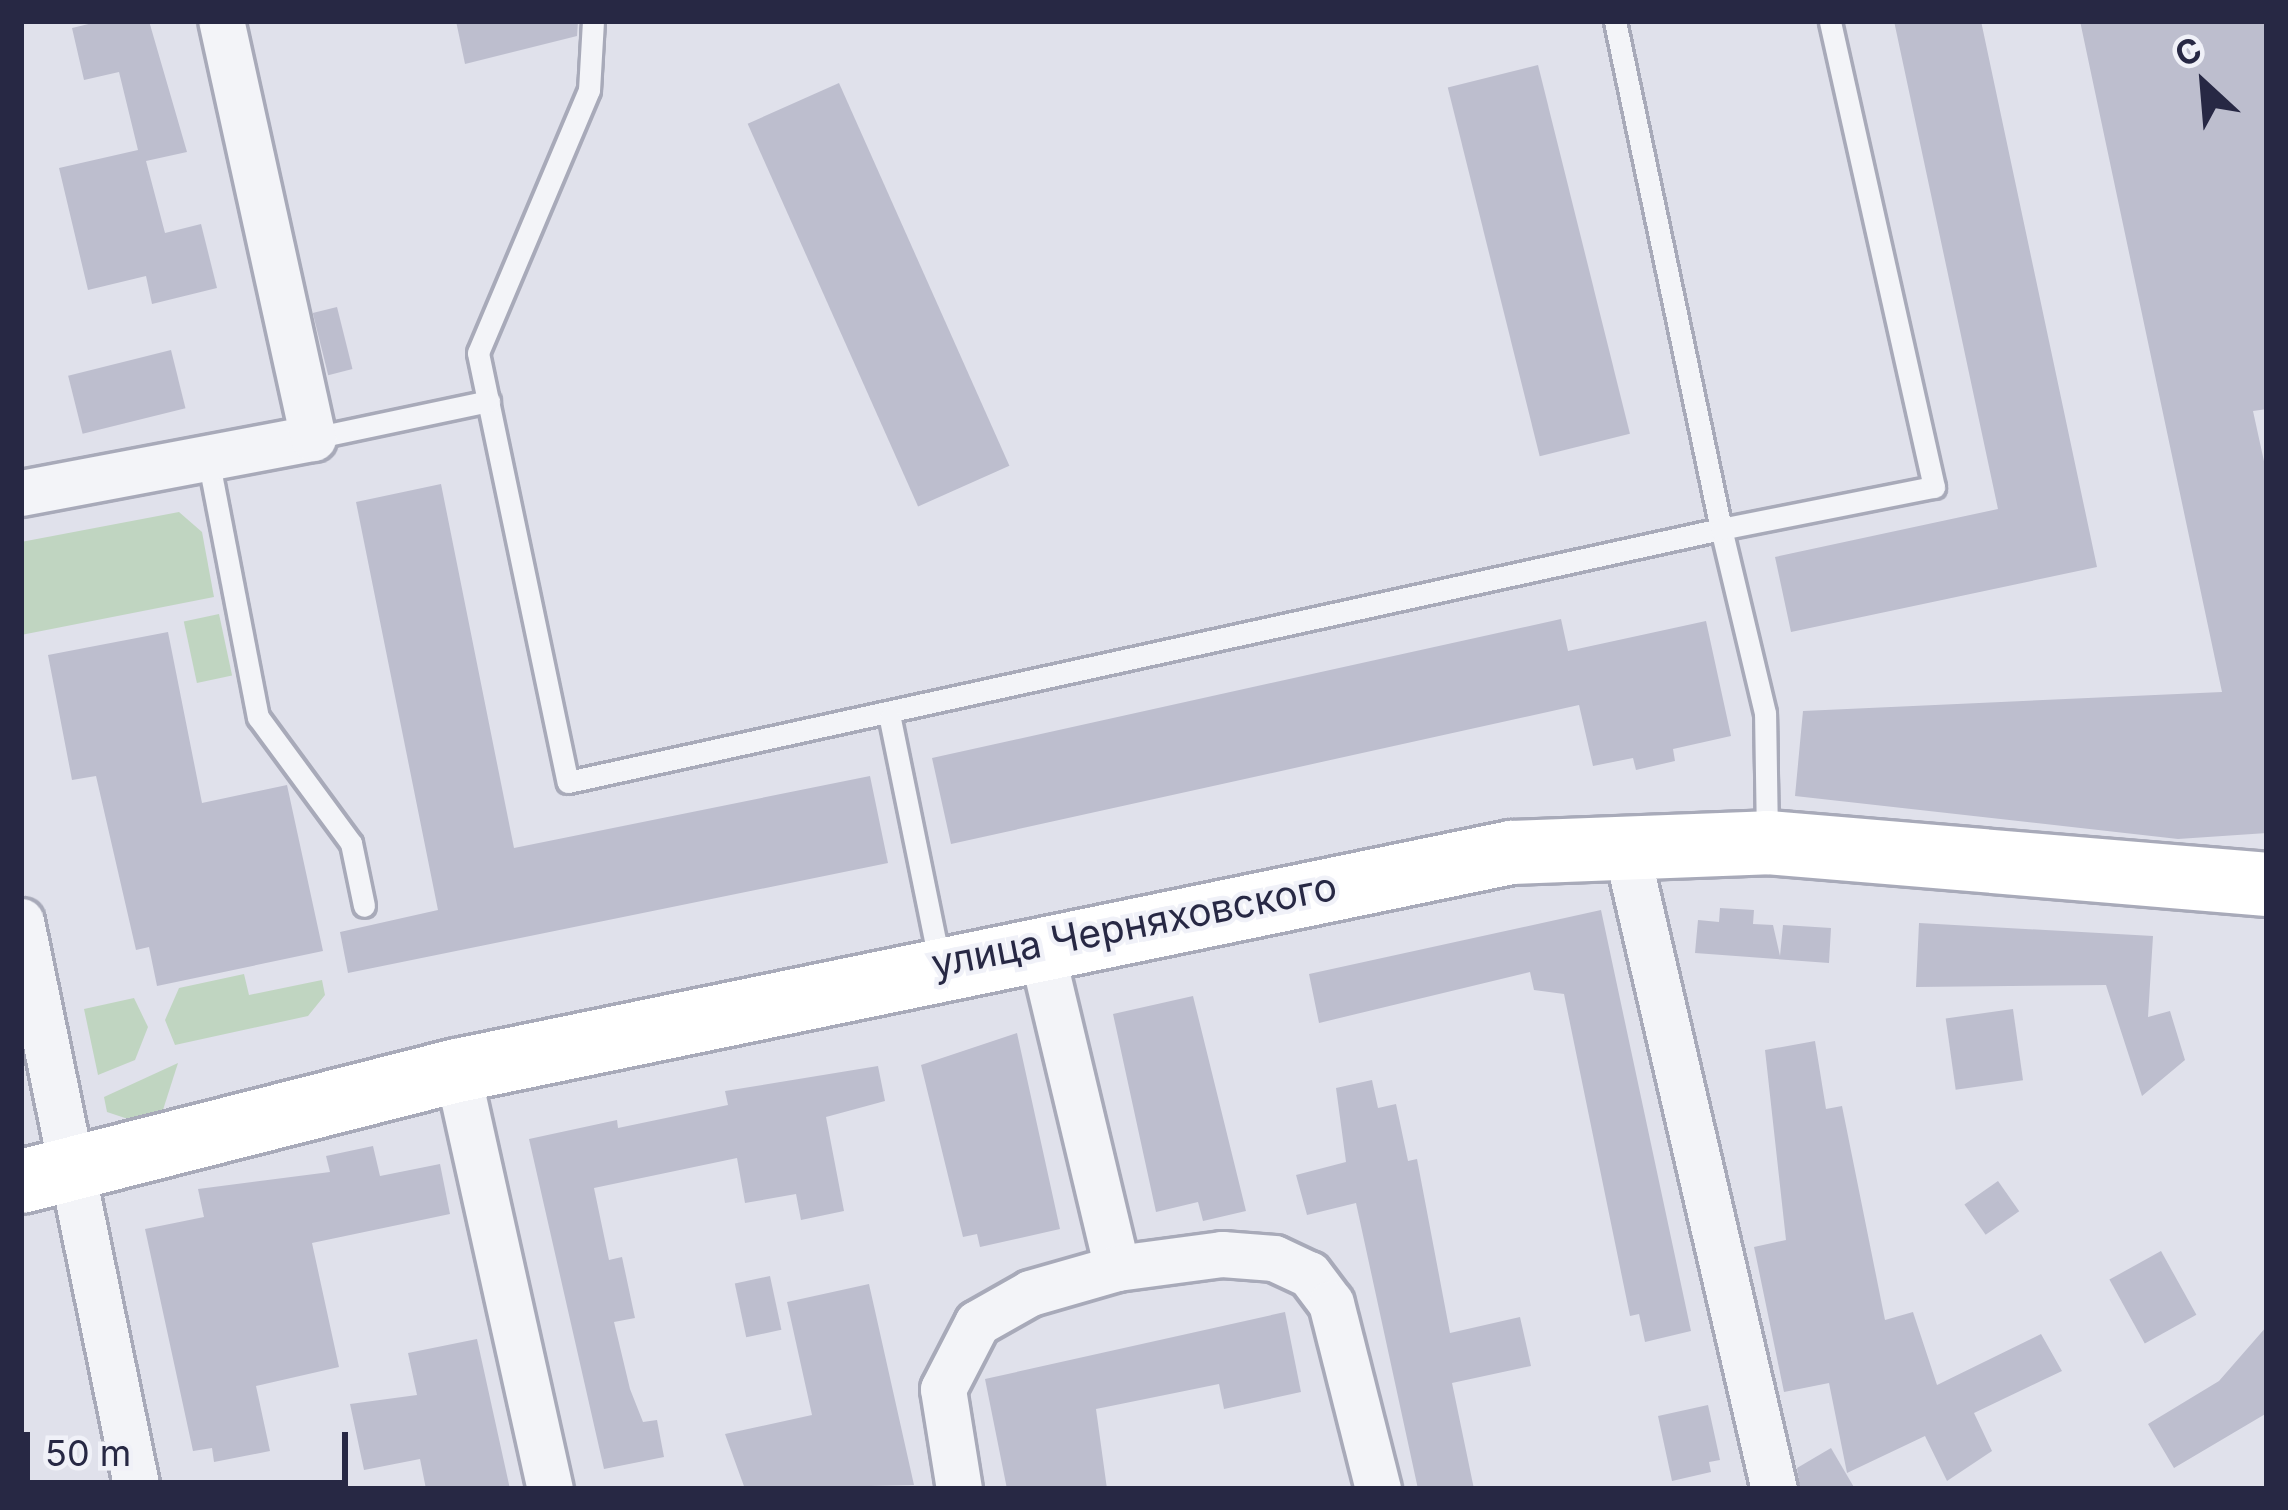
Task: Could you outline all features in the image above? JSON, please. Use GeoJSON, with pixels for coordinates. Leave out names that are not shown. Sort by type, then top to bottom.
{"type":"FeatureCollection","features":[{"type":"Feature","properties":{"kind":"main road","name":"улица Черняховского"},"geometry":{"type":"LineString","coordinates":[[46,1174],[457,1070],[940,964],[1445,863],[1624,840],[1767,842],[2267,884]]}},
{"type":"Feature","properties":{"kind":"street"},"geometry":{"type":"LineString","coordinates":[[21,493],[313,438],[221,21]]}},
{"type":"Feature","properties":{"kind":"street"},"geometry":{"type":"LineString","coordinates":[[1624,840],[1774,1489]]}},
{"type":"Feature","properties":{"kind":"street"},"geometry":{"type":"LineString","coordinates":[[21,921],[46,1174],[137,1489]]}},
{"type":"Feature","properties":{"kind":"street"},"geometry":{"type":"LineString","coordinates":[[1040,945],[1117,1268]]}},
{"type":"Feature","properties":{"kind":"street"},"geometry":{"type":"LineString","coordinates":[[457,1070],[550,1489]]}},
{"type":"Feature","properties":{"kind":"street"},"geometry":{"type":"LineString","coordinates":[[958,1489],[943,1389],[957,1347],[977,1323],[1030,1293],[1117,1268],[1222,1253],[1274,1258],[1309,1274],[1344,1340],[1378,1489]]}},
{"type":"Feature","properties":{"kind":"lane"},"geometry":{"type":"LineString","coordinates":[[593,21],[589,90],[478,353],[568,782],[890,718],[1721,529],[1934,487],[1830,21]]}},
{"type":"Feature","properties":{"kind":"lane"},"geometry":{"type":"LineString","coordinates":[[1615,21],[1721,529],[1765,713],[1767,842]]}},
{"type":"Feature","properties":{"kind":"lane"},"geometry":{"type":"LineString","coordinates":[[313,438],[489,401]]}},
{"type":"Feature","properties":{"kind":"lane"},"geometry":{"type":"LineString","coordinates":[[208,458],[258,717],[351,843],[364,906]]}},
{"type":"Feature","properties":{"kind":"lane"},"geometry":{"type":"LineString","coordinates":[[890,718],[940,964]]}},
{"type":"Feature","properties":{"kind":"green space"},"geometry":{"type":"Polygon","coordinates":[[[179,512],[202,532],[214,597],[21,635],[21,542],[179,512]]]}},
{"type":"Feature","properties":{"kind":"green space"},"geometry":{"type":"Polygon","coordinates":[[[219,614],[232,676],[197,683],[184,621],[219,614]]]}},
{"type":"Feature","properties":{"kind":"green space"},"geometry":{"type":"Polygon","coordinates":[[[244,974],[249,995],[322,980],[325,995],[308,1016],[175,1045],[165,1020],[179,988],[244,974]]]}},
{"type":"Feature","properties":{"kind":"green space"},"geometry":{"type":"Polygon","coordinates":[[[134,998],[148,1027],[135,1060],[98,1075],[84,1009],[134,998]]]}},
{"type":"Feature","properties":{"kind":"green space"},"geometry":{"type":"Polygon","coordinates":[[[178,1063],[162,1113],[137,1122],[107,1112],[104,1097],[178,1063]]]}},
{"type":"Feature","properties":{"kind":"building"},"geometry":{"type":"Polygon","coordinates":[[[101,21],[149,21],[187,152],[146,161],[165,233],[201,224],[217,288],[152,304],[146,276],[88,290],[59,168],[138,150],[119,72],[84,80],[72,28],[101,21]]]}},
{"type":"Feature","properties":{"kind":"building"},"geometry":{"type":"Polygon","coordinates":[[[456,21],[578,21],[577,36],[465,64],[456,21]]]}},
{"type":"Feature","properties":{"kind":"building"},"geometry":{"type":"Polygon","coordinates":[[[1894,21],[1981,21],[2097,567],[1791,632],[1775,557],[1998,509],[1894,21]]]}},
{"type":"Feature","properties":{"kind":"building"},"geometry":{"type":"Polygon","coordinates":[[[2080,21],[2267,21],[2267,409],[2253,411],[2267,475],[2267,833],[2178,839],[1795,796],[1803,711],[2222,692],[2080,21]]]}},
{"type":"Feature","properties":{"kind":"building"},"geometry":{"type":"Polygon","coordinates":[[[1538,65],[1630,434],[1540,456],[1448,87],[1538,65]]]}},
{"type":"Feature","properties":{"kind":"building"},"geometry":{"type":"Polygon","coordinates":[[[839,83],[1009,466],[918,506],[748,124],[839,83]]]}},
{"type":"Feature","properties":{"kind":"building"},"geometry":{"type":"Polygon","coordinates":[[[337,307],[352,369],[328,375],[313,313],[337,307]]]}},
{"type":"Feature","properties":{"kind":"building"},"geometry":{"type":"Polygon","coordinates":[[[171,350],[186,408],[83,434],[68,376],[171,350]]]}},
{"type":"Feature","properties":{"kind":"building"},"geometry":{"type":"Polygon","coordinates":[[[441,484],[514,848],[870,776],[888,863],[348,973],[340,932],[438,910],[356,502],[441,484]]]}},
{"type":"Feature","properties":{"kind":"building"},"geometry":{"type":"Polygon","coordinates":[[[1561,619],[1568,651],[1706,621],[1731,736],[1673,749],[1675,761],[1636,770],[1633,758],[1593,766],[1579,705],[951,844],[932,758],[1561,619]]]}},
{"type":"Feature","properties":{"kind":"building"},"geometry":{"type":"Polygon","coordinates":[[[168,632],[202,803],[287,785],[323,951],[157,986],[149,947],[136,950],[96,776],[72,780],[48,655],[168,632]]]}},
{"type":"Feature","properties":{"kind":"building"},"geometry":{"type":"Polygon","coordinates":[[[1720,908],[1754,910],[1753,924],[1773,925],[1780,956],[1783,925],[1831,928],[1829,963],[1695,953],[1698,920],[1719,922],[1720,908]]]}},
{"type":"Feature","properties":{"kind":"building"},"geometry":{"type":"Polygon","coordinates":[[[1601,910],[1691,1331],[1645,1342],[1639,1314],[1630,1316],[1564,994],[1534,990],[1530,972],[1319,1023],[1309,974],[1601,910]]]}},
{"type":"Feature","properties":{"kind":"building"},"geometry":{"type":"Polygon","coordinates":[[[1919,923],[2153,936],[2148,1017],[2170,1011],[2185,1060],[2142,1096],[2106,985],[1916,987],[1919,923]]]}},
{"type":"Feature","properties":{"kind":"building"},"geometry":{"type":"Polygon","coordinates":[[[1193,996],[1246,1211],[1203,1221],[1198,1202],[1156,1212],[1113,1014],[1193,996]]]}},
{"type":"Feature","properties":{"kind":"building"},"geometry":{"type":"Polygon","coordinates":[[[2013,1009],[2023,1080],[1956,1090],[1946,1018],[2013,1009]]]}},
{"type":"Feature","properties":{"kind":"building"},"geometry":{"type":"Polygon","coordinates":[[[1017,1033],[1060,1229],[980,1247],[977,1234],[963,1237],[921,1065],[1017,1033]]]}},
{"type":"Feature","properties":{"kind":"building"},"geometry":{"type":"Polygon","coordinates":[[[1815,1041],[1826,1109],[1842,1106],[1885,1320],[1913,1312],[1937,1385],[2041,1334],[2062,1371],[1974,1413],[1992,1451],[1947,1481],[1925,1436],[1847,1473],[1829,1383],[1784,1392],[1754,1247],[1786,1240],[1765,1050],[1815,1041]]]}},
{"type":"Feature","properties":{"kind":"building"},"geometry":{"type":"Polygon","coordinates":[[[878,1066],[885,1101],[826,1117],[844,1211],[801,1220],[796,1194],[745,1203],[737,1158],[594,1188],[609,1260],[622,1257],[635,1318],[614,1322],[630,1389],[643,1422],[657,1420],[664,1457],[604,1469],[529,1139],[617,1120],[618,1128],[728,1105],[725,1091],[878,1066]]]}},
{"type":"Feature","properties":{"kind":"building"},"geometry":{"type":"Polygon","coordinates":[[[1372,1080],[1378,1108],[1396,1104],[1408,1161],[1417,1159],[1450,1333],[1520,1317],[1531,1366],[1452,1383],[1474,1489],[1418,1489],[1356,1203],[1307,1215],[1296,1175],[1346,1162],[1336,1088],[1372,1080]]]}},
{"type":"Feature","properties":{"kind":"building"},"geometry":{"type":"Polygon","coordinates":[[[373,1146],[380,1176],[440,1164],[450,1214],[312,1243],[339,1367],[256,1386],[270,1451],[214,1462],[212,1448],[193,1451],[145,1229],[204,1217],[198,1189],[330,1172],[326,1156],[373,1146]]]}},
{"type":"Feature","properties":{"kind":"building"},"geometry":{"type":"Polygon","coordinates":[[[1998,1181],[2019,1211],[1986,1235],[1964,1205],[1998,1181]]]}},
{"type":"Feature","properties":{"kind":"building"},"geometry":{"type":"Polygon","coordinates":[[[2161,1251],[2196,1315],[2145,1343],[2109,1280],[2161,1251]]]}},
{"type":"Feature","properties":{"kind":"building"},"geometry":{"type":"Polygon","coordinates":[[[770,1276],[781,1330],[746,1337],[735,1283],[770,1276]]]}},
{"type":"Feature","properties":{"kind":"building"},"geometry":{"type":"Polygon","coordinates":[[[869,1284],[914,1485],[745,1489],[725,1434],[812,1415],[787,1302],[869,1284]]]}},
{"type":"Feature","properties":{"kind":"building"},"geometry":{"type":"Polygon","coordinates":[[[1285,1312],[1301,1392],[1224,1409],[1219,1384],[1096,1409],[1107,1489],[1007,1489],[985,1379],[1285,1312]]]}},
{"type":"Feature","properties":{"kind":"building"},"geometry":{"type":"Polygon","coordinates":[[[2267,1326],[2267,1413],[2174,1468],[2148,1424],[2219,1381],[2267,1326]]]}},
{"type":"Feature","properties":{"kind":"building"},"geometry":{"type":"Polygon","coordinates":[[[477,1339],[510,1489],[426,1489],[420,1459],[364,1470],[350,1404],[417,1395],[408,1353],[477,1339]]]}},
{"type":"Feature","properties":{"kind":"building"},"geometry":{"type":"Polygon","coordinates":[[[1708,1405],[1720,1460],[1709,1462],[1711,1472],[1672,1481],[1658,1416],[1708,1405]]]}},
{"type":"Feature","properties":{"kind":"building"},"geometry":{"type":"Polygon","coordinates":[[[1831,1448],[1855,1489],[1800,1489],[1797,1468],[1831,1448]]]}}]}
